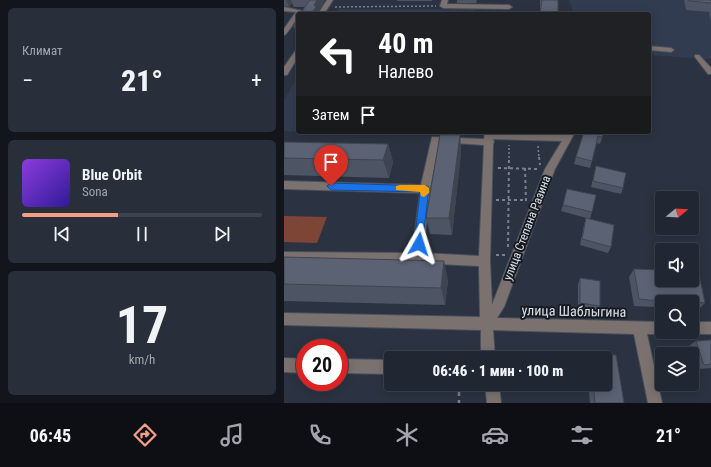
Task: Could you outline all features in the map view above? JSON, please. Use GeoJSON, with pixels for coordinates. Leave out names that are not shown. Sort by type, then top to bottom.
{"type":"FeatureCollection","features":[{"type":"Feature","properties":{"kind":"street"},"geometry":{"type":"LineString","coordinates":[[322,12],[330,0]]}},
{"type":"Feature","properties":{"kind":"street"},"geometry":{"type":"LineString","coordinates":[[507,12],[512,0]]}},
{"type":"Feature","properties":{"kind":"street"},"geometry":{"type":"LineString","coordinates":[[444,3],[509,7]]}},
{"type":"Feature","properties":{"kind":"street"},"geometry":{"type":"LineString","coordinates":[[284,9],[300,10],[299,12]]}},
{"type":"Feature","properties":{"kind":"street"},"geometry":{"type":"LineString","coordinates":[[284,33],[296,17]]}},
{"type":"Feature","properties":{"kind":"street"},"geometry":{"type":"LineString","coordinates":[[651,48],[671,50]]}},
{"type":"Feature","properties":{"kind":"street"},"geometry":{"type":"LineString","coordinates":[[284,73],[296,54]]}},
{"type":"Feature","properties":{"kind":"street"},"geometry":{"type":"LineString","coordinates":[[697,56],[711,72]]}},
{"type":"Feature","properties":{"kind":"street"},"geometry":{"type":"LineString","coordinates":[[417,258],[425,188],[435,139],[489,137],[538,138],[569,135]]}},
{"type":"Feature","properties":{"kind":"street","name":"улица Степана Разина"},"geometry":{"type":"LineString","coordinates":[[486,324],[498,307],[512,256],[538,201],[550,169],[569,135]]}},
{"type":"Feature","properties":{"kind":"street","name":"улица Степана Разина"},"geometry":{"type":"LineString","coordinates":[[488,351],[484,258],[489,137]]}},
{"type":"Feature","properties":{"kind":"street"},"geometry":{"type":"LineString","coordinates":[[284,185],[425,188]]}},
{"type":"Feature","properties":{"kind":"street"},"geometry":{"type":"LineString","coordinates":[[284,257],[484,258]]}},
{"type":"Feature","properties":{"kind":"street","name":"улица Шаблыгина"},"geometry":{"type":"LineString","coordinates":[[284,319],[655,328]]}},
{"type":"Feature","properties":{"kind":"street"},"geometry":{"type":"LineString","coordinates":[[639,328],[655,403]]}},
{"type":"Feature","properties":{"kind":"street"},"geometry":{"type":"LineString","coordinates":[[699,328],[711,328]]}},
{"type":"Feature","properties":{"kind":"street"},"geometry":{"type":"LineString","coordinates":[[284,365],[296,366]]}},
{"type":"Feature","properties":{"kind":"street"},"geometry":{"type":"LineString","coordinates":[[348,366],[384,367]]}},
{"type":"Feature","properties":{"kind":"street"},"geometry":{"type":"LineString","coordinates":[[493,391],[494,403]]}},
{"type":"Feature","properties":{"kind":"path"},"geometry":{"type":"LineString","coordinates":[[326,7],[444,3]]}},
{"type":"Feature","properties":{"kind":"path"},"geometry":{"type":"LineString","coordinates":[[484,258],[512,256],[508,200],[509,138]]}},
{"type":"Feature","properties":{"kind":"path"},"geometry":{"type":"LineString","coordinates":[[488,168],[541,169],[538,138]]}},
{"type":"Feature","properties":{"kind":"path"},"geometry":{"type":"LineString","coordinates":[[525,168],[526,208]]}},
{"type":"Feature","properties":{"kind":"path"},"geometry":{"type":"LineString","coordinates":[[487,200],[538,201]]}},
{"type":"Feature","properties":{"kind":"path"},"geometry":{"type":"LineString","coordinates":[[459,391],[460,403]]}},
{"type":"Feature","properties":{"kind":"shaded area"},"geometry":{"type":"Polygon","coordinates":[[[569,0],[711,0],[711,59],[651,55],[651,12],[573,12],[569,0]]]}},
{"type":"Feature","properties":{"kind":"shaded area"},"geometry":{"type":"Polygon","coordinates":[[[338,9],[475,9],[474,12],[336,12],[338,9]]]}},
{"type":"Feature","properties":{"kind":"shaded area"},"geometry":{"type":"Polygon","coordinates":[[[296,79],[296,132],[284,131],[284,100],[296,79]]]}},
{"type":"Feature","properties":{"kind":"shaded area"},"geometry":{"type":"Polygon","coordinates":[[[284,216],[327,217],[317,243],[284,242],[284,216]]]}},
{"type":"Feature","properties":{"kind":"building"},"geometry":{"type":"Polygon","coordinates":[[[310,0],[317,0],[314,5],[316,7],[312,12],[301,12],[310,0]]]}},
{"type":"Feature","properties":{"kind":"building"},"geometry":{"type":"Polygon","coordinates":[[[542,0],[558,0],[558,12],[540,12],[542,0]]]}},
{"type":"Feature","properties":{"kind":"building"},"geometry":{"type":"Polygon","coordinates":[[[711,0],[711,3],[689,1],[711,0]]]}},
{"type":"Feature","properties":{"kind":"building"},"geometry":{"type":"Polygon","coordinates":[[[583,134],[603,134],[602,137],[598,136],[592,161],[576,157],[583,134]]]}},
{"type":"Feature","properties":{"kind":"building"},"geometry":{"type":"Polygon","coordinates":[[[440,135],[460,135],[449,218],[426,218],[440,135]]]}},
{"type":"Feature","properties":{"kind":"building"},"geometry":{"type":"Polygon","coordinates":[[[284,142],[388,144],[383,160],[284,158],[284,142]]]}},
{"type":"Feature","properties":{"kind":"building"},"geometry":{"type":"Polygon","coordinates":[[[596,166],[626,173],[623,188],[593,181],[596,166]]]}},
{"type":"Feature","properties":{"kind":"building"},"geometry":{"type":"Polygon","coordinates":[[[567,189],[596,195],[592,212],[563,205],[567,189]]]}},
{"type":"Feature","properties":{"kind":"building"},"geometry":{"type":"Polygon","coordinates":[[[586,218],[614,225],[611,247],[582,239],[586,218]]]}},
{"type":"Feature","properties":{"kind":"building"},"geometry":{"type":"Polygon","coordinates":[[[284,257],[444,261],[441,288],[284,284],[284,257]]]}},
{"type":"Feature","properties":{"kind":"building"},"geometry":{"type":"Polygon","coordinates":[[[634,269],[655,270],[655,287],[699,287],[699,274],[705,303],[699,302],[699,295],[655,295],[655,301],[639,299],[634,269]]]}},
{"type":"Feature","properties":{"kind":"building"},"geometry":{"type":"Polygon","coordinates":[[[580,278],[600,281],[600,306],[580,303],[580,278]]]}},
{"type":"Feature","properties":{"kind":"building"},"geometry":{"type":"Polygon","coordinates":[[[711,340],[711,364],[704,365],[696,341],[711,340]]]}},
{"type":"Feature","properties":{"kind":"building"},"geometry":{"type":"Polygon","coordinates":[[[612,355],[616,355],[624,403],[595,403],[594,391],[612,391],[612,355]]]}},
{"type":"Feature","properties":{"kind":"slow traffic"},"geometry":{"type":"LineString","coordinates":[[400,188],[425,188],[424,193]]}},
{"type":"Feature","properties":{"kind":"route"},"geometry":{"type":"LineString","coordinates":[[331,186],[425,188],[419,244]]}}]}
